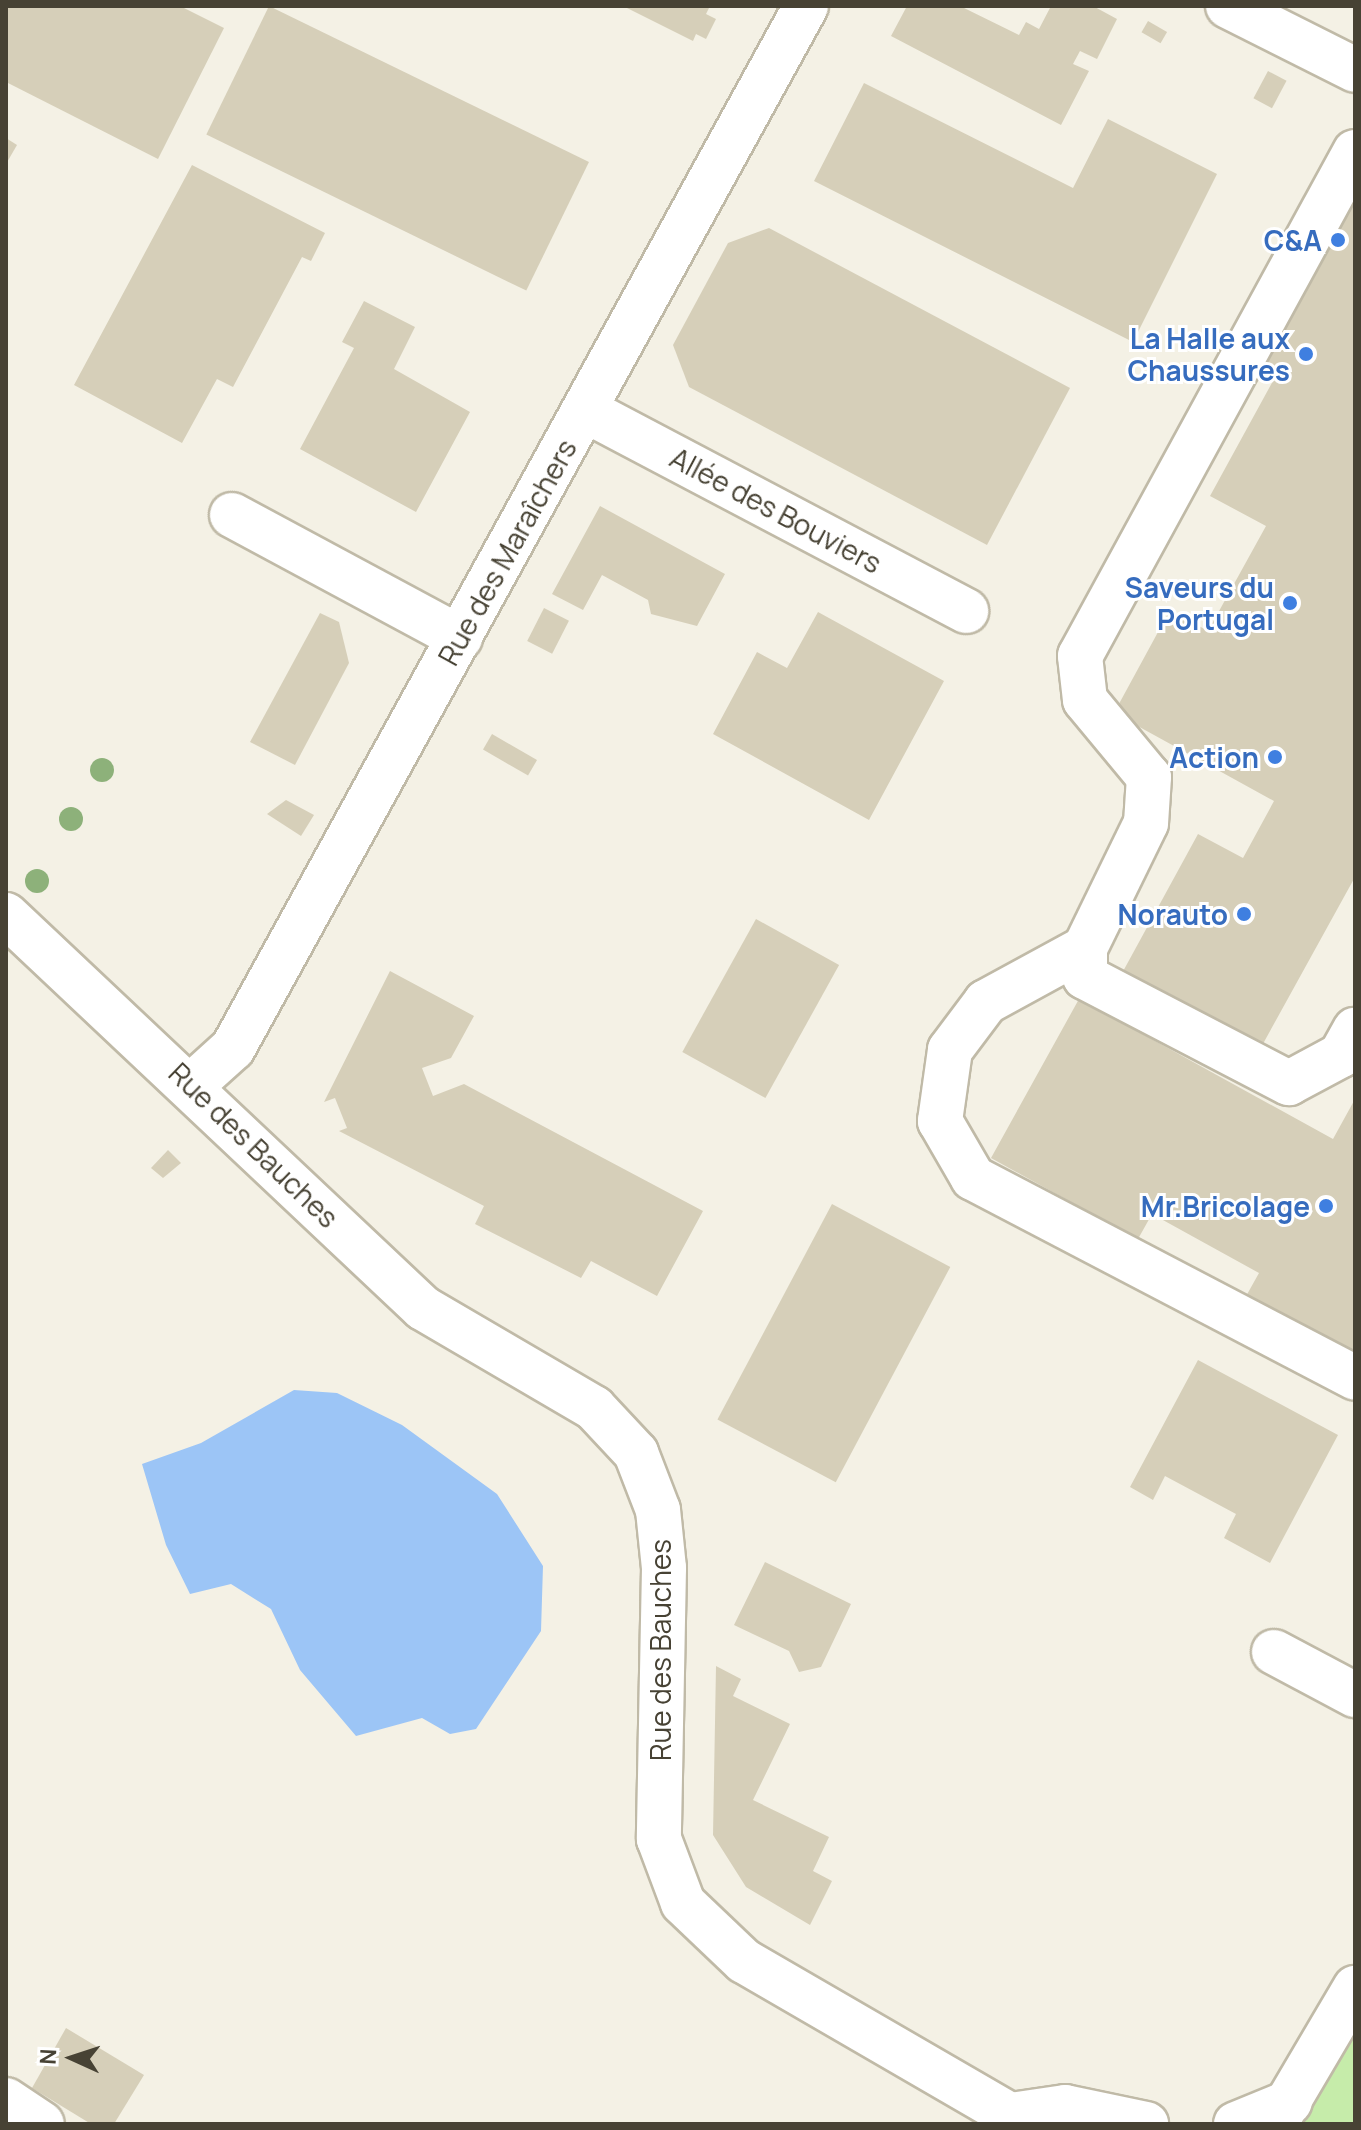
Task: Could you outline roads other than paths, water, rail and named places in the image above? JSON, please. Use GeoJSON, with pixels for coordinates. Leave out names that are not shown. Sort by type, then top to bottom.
{"type":"FeatureCollection","features":[{"type":"Feature","properties":{"kind":"street","name":"Rue des Maraîchers"},"geometry":{"type":"LineString","coordinates":[[192,1085],[233,1048],[806,6]]}},
{"type":"Feature","properties":{"kind":"street"},"geometry":{"type":"LineString","coordinates":[[1228,6],[1355,70]]}},
{"type":"Feature","properties":{"kind":"street"},"geometry":{"type":"LineString","coordinates":[[1355,152],[1080,656],[1085,700],[1149,777],[1146,823],[1085,948],[1085,977],[1289,1083],[1341,1055],[1355,1030]]}},
{"type":"Feature","properties":{"kind":"street","name":"Allée des Bouviers"},"geometry":{"type":"LineString","coordinates":[[585,410],[966,611]]}},
{"type":"Feature","properties":{"kind":"street"},"geometry":{"type":"LineString","coordinates":[[232,515],[460,638]]}},
{"type":"Feature","properties":{"kind":"street","name":"Rue des Bauches"},"geometry":{"type":"LineString","coordinates":[[6,915],[192,1085],[423,1308],[594,1408],[636,1453],[658,1510],[664,1568],[659,1839],[683,1903],[744,1961],[1018,2120],[1065,2107],[1146,2124]]}},
{"type":"Feature","properties":{"kind":"street"},"geometry":{"type":"LineString","coordinates":[[1085,948],[986,1002],[950,1050],[940,1121],[973,1178],[1355,1378]]}},
{"type":"Feature","properties":{"kind":"street"},"geometry":{"type":"LineString","coordinates":[[1274,1652],[1355,1695]]}},
{"type":"Feature","properties":{"kind":"street"},"geometry":{"type":"LineString","coordinates":[[1236,2124],[1283,2113],[1355,1988]]}},
{"type":"Feature","properties":{"kind":"street"},"geometry":{"type":"LineString","coordinates":[[6,2100],[42,2124]]}},
{"type":"Feature","properties":{"kind":"water"},"geometry":{"type":"Polygon","coordinates":[[[294,1390],[337,1393],[402,1425],[497,1494],[543,1566],[541,1631],[476,1729],[450,1734],[422,1718],[356,1736],[300,1670],[271,1609],[231,1584],[190,1594],[166,1545],[142,1464],[201,1443],[294,1390]]]}},
{"type":"Feature","properties":{"kind":"place","name":"C&A"},"geometry":{"type":"Point","coordinates":[1338,240]}},
{"type":"Feature","properties":{"kind":"place","name":"La Halle aux Chaussures"},"geometry":{"type":"Point","coordinates":[1306,354]}},
{"type":"Feature","properties":{"kind":"place","name":"Saveurs du Portugal"},"geometry":{"type":"Point","coordinates":[1290,603]}},
{"type":"Feature","properties":{"kind":"place","name":"Action"},"geometry":{"type":"Point","coordinates":[1275,757]}},
{"type":"Feature","properties":{"kind":"place","name":"Norauto"},"geometry":{"type":"Point","coordinates":[1244,914]}},
{"type":"Feature","properties":{"kind":"place","name":"Mr.Bricolage"},"geometry":{"type":"Point","coordinates":[1326,1206]}}]}
